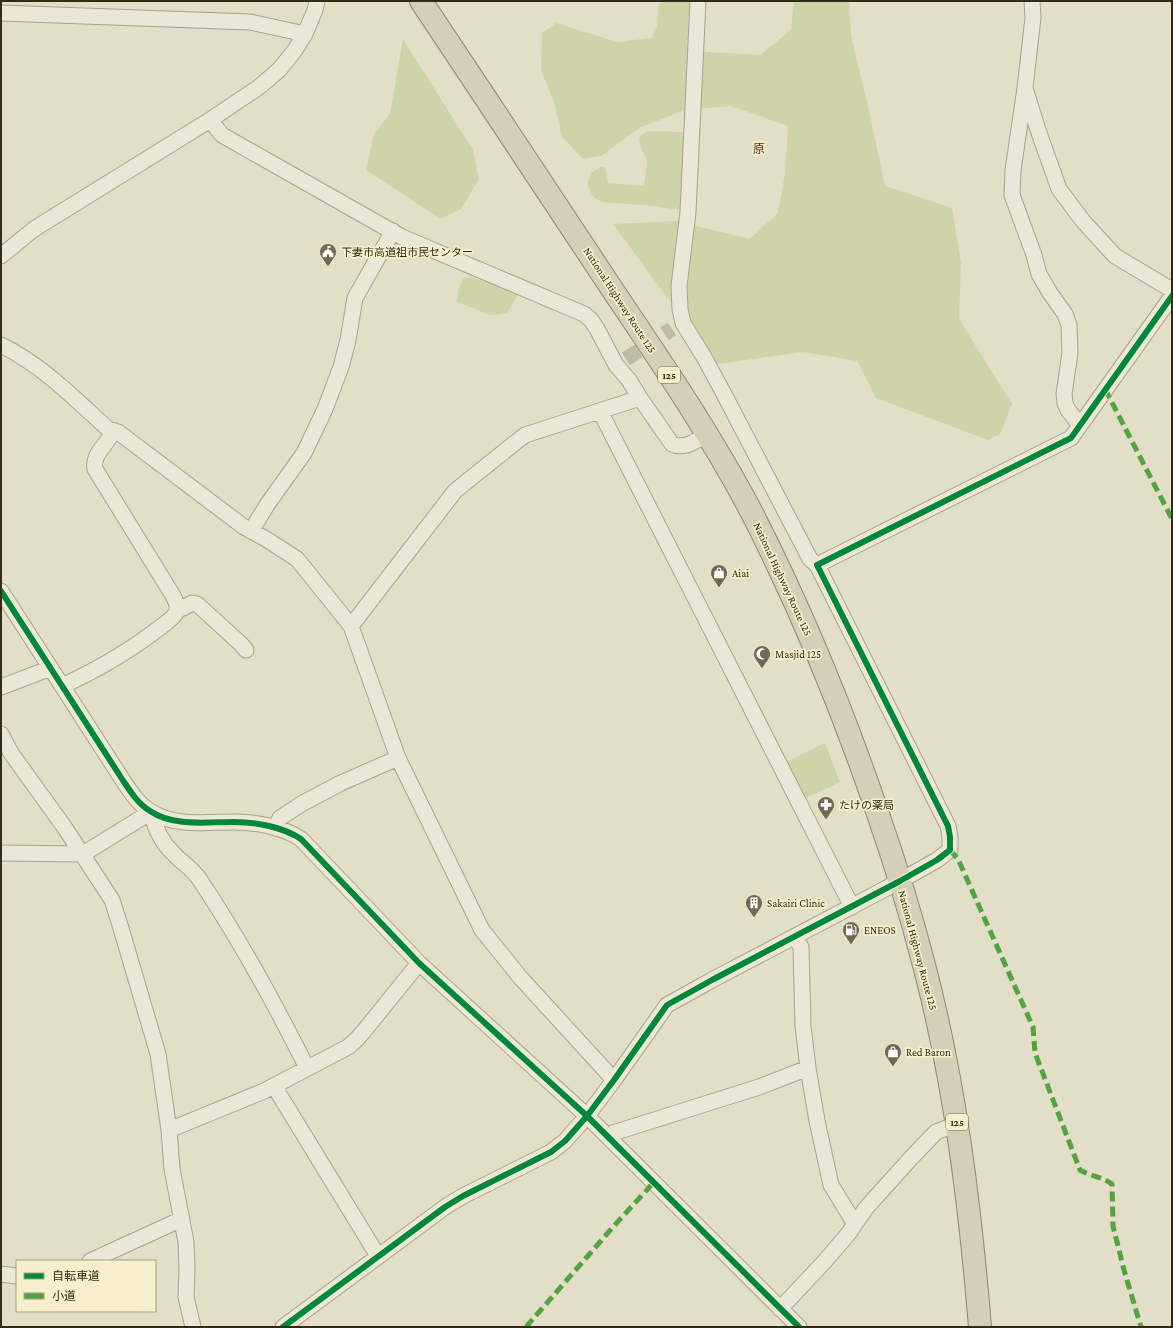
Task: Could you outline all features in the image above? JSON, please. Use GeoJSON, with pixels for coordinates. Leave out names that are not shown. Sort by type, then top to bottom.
{"type":"FeatureCollection","features":[{"type":"Feature","properties":{"kind":"highway","name":"National Highway Route 125"},"geometry":{"type":"LineString","coordinates":[[422,1],[708,434],[751,511],[795,601],[848,728],[900,882],[925,966],[957,1124],[970,1217],[980,1327]]}},
{"type":"Feature","properties":{"kind":"street"},"geometry":{"type":"LineString","coordinates":[[1,256],[34,229],[210,120],[259,87],[279,70],[295,50],[305,34],[317,1]]}},
{"type":"Feature","properties":{"kind":"street"},"geometry":{"type":"LineString","coordinates":[[282,1327],[445,1207],[462,1196],[551,1152],[565,1140],[587,1116],[667,1005],[900,882],[937,860],[950,850],[948,826],[817,565],[810,559],[722,390],[678,326],[680,309],[679,286],[688,212],[698,1]]}},
{"type":"Feature","properties":{"kind":"street"},"geometry":{"type":"LineString","coordinates":[[1032,1],[1033,18],[1025,88],[1013,170],[1012,195],[1034,255],[1039,274],[1065,314],[1069,325],[1070,353],[1064,394],[1065,403],[1068,410],[1080,425]]}},
{"type":"Feature","properties":{"kind":"street"},"geometry":{"type":"LineString","coordinates":[[1,13],[250,22],[305,34]]}},
{"type":"Feature","properties":{"kind":"street"},"geometry":{"type":"LineString","coordinates":[[1025,88],[1059,189],[1083,221],[1115,256],[1172,290]]}},
{"type":"Feature","properties":{"kind":"street"},"geometry":{"type":"LineString","coordinates":[[210,120],[222,134],[402,236],[584,314],[591,320],[621,362],[629,380],[640,398],[672,444],[677,446],[688,445],[708,434]]}},
{"type":"Feature","properties":{"kind":"street"},"geometry":{"type":"LineString","coordinates":[[251,531],[267,505],[304,453],[341,367],[348,340],[355,298],[393,231]]}},
{"type":"Feature","properties":{"kind":"street"},"geometry":{"type":"LineString","coordinates":[[817,565],[1072,438],[1172,296]]}},
{"type":"Feature","properties":{"kind":"street"},"geometry":{"type":"LineString","coordinates":[[1,345],[29,360],[108,429],[118,432],[244,527],[297,559],[351,626],[398,758],[482,930],[519,976],[614,1080]]}},
{"type":"Feature","properties":{"kind":"street"},"geometry":{"type":"LineString","coordinates":[[351,626],[455,491],[525,435],[640,398]]}},
{"type":"Feature","properties":{"kind":"street"},"geometry":{"type":"LineString","coordinates":[[600,411],[852,907]]}},
{"type":"Feature","properties":{"kind":"street"},"geometry":{"type":"LineString","coordinates":[[62,686],[96,670],[146,639],[170,620],[176,613],[177,609],[177,603],[172,594],[95,469],[95,458],[110,439],[113,431]]}},
{"type":"Feature","properties":{"kind":"street"},"geometry":{"type":"LineString","coordinates":[[1,591],[122,780],[139,802],[151,812],[173,821],[235,822],[275,828],[301,839],[419,963],[587,1116],[799,1327]]}},
{"type":"Feature","properties":{"kind":"street"},"geometry":{"type":"LineString","coordinates":[[177,609],[183,608],[192,602],[197,604],[246,650]]}},
{"type":"Feature","properties":{"kind":"street"},"geometry":{"type":"LineString","coordinates":[[1,687],[51,668]]}},
{"type":"Feature","properties":{"kind":"street"},"geometry":{"type":"LineString","coordinates":[[1,734],[11,754],[39,791],[112,900],[120,924],[158,1054],[169,1130],[172,1169],[186,1242],[186,1297],[193,1327]]}},
{"type":"Feature","properties":{"kind":"street"},"geometry":{"type":"LineString","coordinates":[[275,828],[280,818],[303,803],[341,783],[398,758]]}},
{"type":"Feature","properties":{"kind":"street"},"geometry":{"type":"LineString","coordinates":[[1,853],[82,854],[151,812]]}},
{"type":"Feature","properties":{"kind":"street"},"geometry":{"type":"LineString","coordinates":[[151,812],[156,830],[166,846],[174,855],[192,869],[228,925],[286,1026],[307,1068]]}},
{"type":"Feature","properties":{"kind":"street"},"geometry":{"type":"LineString","coordinates":[[795,937],[801,947],[803,1026],[817,1121],[831,1185],[855,1224]]}},
{"type":"Feature","properties":{"kind":"street"},"geometry":{"type":"LineString","coordinates":[[169,1130],[216,1112],[274,1086],[348,1047],[356,1040],[419,963]]}},
{"type":"Feature","properties":{"kind":"street"},"geometry":{"type":"LineString","coordinates":[[608,1137],[613,1133],[760,1087],[808,1068]]}},
{"type":"Feature","properties":{"kind":"street"},"geometry":{"type":"LineString","coordinates":[[274,1086],[378,1256]]}},
{"type":"Feature","properties":{"kind":"street"},"geometry":{"type":"LineString","coordinates":[[780,1308],[825,1261],[866,1208],[936,1132],[957,1124]]}},
{"type":"Feature","properties":{"kind":"street"},"geometry":{"type":"LineString","coordinates":[[92,1260],[182,1219]]}},
{"type":"Feature","properties":{"kind":"street"},"geometry":{"type":"LineString","coordinates":[[1,1274],[16,1276]]}},
{"type":"Feature","properties":{"kind":"green space"},"geometry":{"type":"Polygon","coordinates":[[[663,1],[690,1],[688,51],[760,55],[791,30],[794,1],[849,1],[851,35],[885,186],[952,208],[961,263],[959,319],[1012,404],[1000,434],[988,440],[876,398],[857,361],[803,352],[716,364],[613,224],[677,221],[750,239],[778,213],[785,174],[788,126],[731,106],[685,110],[639,128],[601,156],[583,159],[562,137],[554,101],[541,71],[542,33],[556,23],[617,42],[652,38],[657,26],[659,5],[663,1]]]}},
{"type":"Feature","properties":{"kind":"green space"},"geometry":{"type":"Polygon","coordinates":[[[403,39],[473,150],[479,179],[461,209],[440,219],[366,170],[374,134],[390,114],[403,39]]]}},
{"type":"Feature","properties":{"kind":"green space"},"geometry":{"type":"Polygon","coordinates":[[[647,131],[683,132],[685,139],[682,205],[678,210],[654,206],[602,202],[593,197],[587,184],[592,172],[601,167],[605,167],[608,183],[644,186],[647,161],[640,145],[639,138],[647,131]]]}},
{"type":"Feature","properties":{"kind":"green space"},"geometry":{"type":"Polygon","coordinates":[[[471,277],[519,293],[507,313],[490,315],[457,302],[459,287],[463,279],[471,277]]]}},
{"type":"Feature","properties":{"kind":"green space"},"geometry":{"type":"Polygon","coordinates":[[[825,743],[840,782],[804,799],[786,762],[825,743]]]}},
{"type":"Feature","properties":{"kind":"tunnel"},"geometry":{"type":"LineString","coordinates":[[626,359],[672,329]]}},
{"type":"Feature","properties":{"kind":"marked path"},"geometry":{"type":"LineString","coordinates":[[1105,389],[1172,519]]}},
{"type":"Feature","properties":{"kind":"marked path"},"geometry":{"type":"LineString","coordinates":[[950,850],[958,859],[1033,1027],[1035,1053],[1080,1170],[1112,1184],[1113,1226],[1141,1327]]}},
{"type":"Feature","properties":{"kind":"marked path"},"geometry":{"type":"LineString","coordinates":[[526,1327],[654,1182]]}},
{"type":"Feature","properties":{"kind":"cycle path"},"geometry":{"type":"LineString","coordinates":[[283,1327],[445,1207],[463,1196],[551,1152],[565,1141],[587,1116],[667,1005],[900,881],[937,860],[950,850],[948,826],[817,565],[1071,438],[1172,296]]}},
{"type":"Feature","properties":{"kind":"cycle path"},"geometry":{"type":"LineString","coordinates":[[1,591],[122,779],[134,797],[142,805],[159,816],[180,822],[234,822],[260,824],[278,828],[301,839],[419,963],[587,1116],[799,1327]]}},
{"type":"Feature","properties":{"kind":"place","name":"下妻市高道祖市民センター"},"geometry":{"type":"Point","coordinates":[328,267]}},
{"type":"Feature","properties":{"kind":"place","name":"Aiai"},"geometry":{"type":"Point","coordinates":[719,588]}},
{"type":"Feature","properties":{"kind":"place","name":"Masjid 125"},"geometry":{"type":"Point","coordinates":[762,669]}},
{"type":"Feature","properties":{"kind":"place","name":"たけの薬局"},"geometry":{"type":"Point","coordinates":[826,820]}},
{"type":"Feature","properties":{"kind":"place","name":"Sakairi Clinic"},"geometry":{"type":"Point","coordinates":[754,918]}},
{"type":"Feature","properties":{"kind":"place","name":"ENEOS"},"geometry":{"type":"Point","coordinates":[851,945]}},
{"type":"Feature","properties":{"kind":"place","name":"Red Baron"},"geometry":{"type":"Point","coordinates":[893,1067]}},
{"type":"Feature","properties":{"kind":"district","name":"原"},"geometry":{"type":"Point","coordinates":[759,149]}}]}
